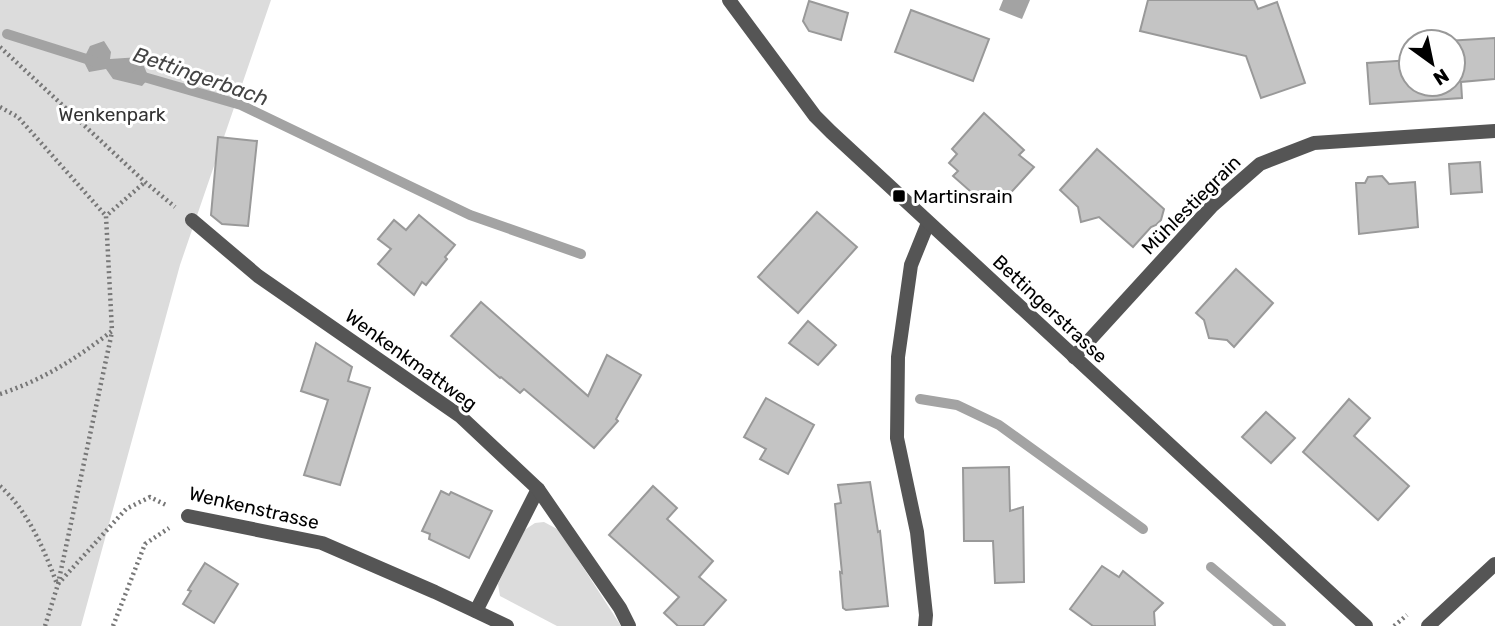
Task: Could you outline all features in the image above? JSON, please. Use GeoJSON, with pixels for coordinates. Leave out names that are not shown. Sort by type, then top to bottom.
{"type":"FeatureCollection","features":[{"type":"Feature","properties":{"kind":"street","name":"Bettingerstrasse"},"geometry":{"type":"LineString","coordinates":[[729,0],[815,116],[1366,626]]}},
{"type":"Feature","properties":{"kind":"street","name":"Mühlestiegrain"},"geometry":{"type":"LineString","coordinates":[[1074,357],[1212,206],[1260,164],[1314,143],[1495,131]]}},
{"type":"Feature","properties":{"kind":"street","name":"Wenkenkmattweg"},"geometry":{"type":"LineString","coordinates":[[192,220],[258,276],[460,416],[538,489],[620,608],[629,626]]}},
{"type":"Feature","properties":{"kind":"street"},"geometry":{"type":"LineString","coordinates":[[925,626],[917,533],[897,438],[898,357],[909,278],[911,265],[928,223]]}},
{"type":"Feature","properties":{"kind":"street"},"geometry":{"type":"LineString","coordinates":[[476,611],[538,489]]}},
{"type":"Feature","properties":{"kind":"street","name":"Wenkenstrasse"},"geometry":{"type":"LineString","coordinates":[[188,516],[322,543],[507,626]]}},
{"type":"Feature","properties":{"kind":"street"},"geometry":{"type":"LineString","coordinates":[[1429,626],[1495,564]]}},
{"type":"Feature","properties":{"kind":"path"},"geometry":{"type":"LineString","coordinates":[[0,47],[145,183],[192,220]]}},
{"type":"Feature","properties":{"kind":"path"},"geometry":{"type":"LineString","coordinates":[[0,107],[18,117],[106,216],[112,331],[58,584]]}},
{"type":"Feature","properties":{"kind":"path"},"geometry":{"type":"LineString","coordinates":[[106,216],[145,183]]}},
{"type":"Feature","properties":{"kind":"path"},"geometry":{"type":"LineString","coordinates":[[0,394],[49,375],[76,359],[112,331]]}},
{"type":"Feature","properties":{"kind":"path"},"geometry":{"type":"LineString","coordinates":[[0,486],[16,500],[46,555],[58,584]]}},
{"type":"Feature","properties":{"kind":"path","name":"Wenkenstrasse"},"geometry":{"type":"LineString","coordinates":[[45,626],[58,584],[126,509],[150,496],[188,516]]}},
{"type":"Feature","properties":{"kind":"path"},"geometry":{"type":"LineString","coordinates":[[113,626],[145,544],[188,516]]}},
{"type":"Feature","properties":{"kind":"green space","name":"Wenkenpark"},"geometry":{"type":"Polygon","coordinates":[[[0,0],[271,0],[180,265],[81,626],[0,626],[0,0]]]}},
{"type":"Feature","properties":{"kind":"green space"},"geometry":{"type":"Polygon","coordinates":[[[544,522],[559,530],[621,626],[557,626],[500,596],[498,584],[523,531],[535,523],[544,522]]]}},
{"type":"Feature","properties":{"kind":"shaded area"},"geometry":{"type":"Polygon","coordinates":[[[1003,0],[1030,0],[1022,19],[999,10],[1003,0]]]}},
{"type":"Feature","properties":{"kind":"shaded area"},"geometry":{"type":"Polygon","coordinates":[[[104,41],[111,52],[110,59],[140,57],[149,78],[142,86],[113,79],[106,69],[89,72],[83,60],[90,46],[104,41]]]}},
{"type":"Feature","properties":{"kind":"building"},"geometry":{"type":"Polygon","coordinates":[[[1148,0],[1254,0],[1258,9],[1277,2],[1305,83],[1261,98],[1246,56],[1140,31],[1148,0]]]}},
{"type":"Feature","properties":{"kind":"building"},"geometry":{"type":"Polygon","coordinates":[[[809,1],[848,13],[841,40],[809,31],[803,21],[809,1]]]}},
{"type":"Feature","properties":{"kind":"building"},"geometry":{"type":"Polygon","coordinates":[[[911,10],[989,39],[973,81],[895,52],[911,10]]]}},
{"type":"Feature","properties":{"kind":"building"},"geometry":{"type":"Polygon","coordinates":[[[1495,38],[1495,79],[1467,81],[1467,40],[1495,38]]]}},
{"type":"Feature","properties":{"kind":"building"},"geometry":{"type":"Polygon","coordinates":[[[1397,61],[1397,98],[1462,98],[1370,104],[1367,63],[1397,61]]]}},
{"type":"Feature","properties":{"kind":"building"},"geometry":{"type":"Polygon","coordinates":[[[984,113],[1024,150],[1019,155],[1034,167],[1006,198],[1001,194],[993,203],[984,194],[979,199],[953,176],[958,171],[949,163],[957,154],[952,149],[984,113]]]}},
{"type":"Feature","properties":{"kind":"building"},"geometry":{"type":"Polygon","coordinates":[[[218,137],[257,141],[248,226],[222,224],[211,215],[218,137]]]}},
{"type":"Feature","properties":{"kind":"building"},"geometry":{"type":"Polygon","coordinates":[[[1097,149],[1164,209],[1161,220],[1133,247],[1099,217],[1081,222],[1078,207],[1060,190],[1097,149]]]}},
{"type":"Feature","properties":{"kind":"building"},"geometry":{"type":"Polygon","coordinates":[[[1480,162],[1482,192],[1451,194],[1449,164],[1480,162]]]}},
{"type":"Feature","properties":{"kind":"building"},"geometry":{"type":"Polygon","coordinates":[[[1382,176],[1389,184],[1415,182],[1418,227],[1359,234],[1356,183],[1365,183],[1368,177],[1382,176]]]}},
{"type":"Feature","properties":{"kind":"building"},"geometry":{"type":"Polygon","coordinates":[[[817,212],[857,247],[798,313],[758,277],[817,212]]]}},
{"type":"Feature","properties":{"kind":"building"},"geometry":{"type":"Polygon","coordinates":[[[419,215],[455,245],[426,285],[422,282],[414,295],[378,264],[391,249],[378,239],[394,220],[406,230],[419,215]]]}},
{"type":"Feature","properties":{"kind":"building"},"geometry":{"type":"Polygon","coordinates":[[[1236,269],[1273,303],[1234,347],[1227,340],[1209,338],[1204,320],[1196,313],[1236,269]]]}},
{"type":"Feature","properties":{"kind":"building"},"geometry":{"type":"Polygon","coordinates":[[[481,302],[588,396],[607,355],[641,375],[616,419],[618,421],[594,448],[524,389],[520,393],[451,336],[481,302]]]}},
{"type":"Feature","properties":{"kind":"building"},"geometry":{"type":"Polygon","coordinates":[[[808,321],[836,345],[818,365],[789,343],[808,321]]]}},
{"type":"Feature","properties":{"kind":"building"},"geometry":{"type":"Polygon","coordinates":[[[316,343],[352,367],[348,381],[370,388],[340,485],[304,475],[328,400],[301,391],[316,343]]]}},
{"type":"Feature","properties":{"kind":"building"},"geometry":{"type":"Polygon","coordinates":[[[766,398],[814,425],[788,474],[760,459],[766,449],[744,437],[766,398]]]}},
{"type":"Feature","properties":{"kind":"building"},"geometry":{"type":"Polygon","coordinates":[[[1349,399],[1370,418],[1354,436],[1409,486],[1378,520],[1303,452],[1349,399]]]}},
{"type":"Feature","properties":{"kind":"building"},"geometry":{"type":"Polygon","coordinates":[[[1266,412],[1295,438],[1271,463],[1242,437],[1266,412]]]}},
{"type":"Feature","properties":{"kind":"building"},"geometry":{"type":"Polygon","coordinates":[[[1009,467],[1010,511],[1023,507],[1024,582],[995,583],[993,541],[964,541],[963,468],[1009,467]]]}},
{"type":"Feature","properties":{"kind":"building"},"geometry":{"type":"Polygon","coordinates":[[[870,482],[878,532],[880,531],[888,606],[846,610],[843,608],[835,504],[841,503],[838,485],[870,482]]]}},
{"type":"Feature","properties":{"kind":"building"},"geometry":{"type":"Polygon","coordinates":[[[653,486],[677,508],[667,519],[713,561],[699,577],[726,600],[703,626],[678,626],[664,613],[679,597],[609,535],[653,486]]]}},
{"type":"Feature","properties":{"kind":"building"},"geometry":{"type":"Polygon","coordinates":[[[441,491],[449,495],[451,492],[492,511],[469,558],[429,539],[430,534],[422,531],[441,491]]]}},
{"type":"Feature","properties":{"kind":"building"},"geometry":{"type":"Polygon","coordinates":[[[205,563],[238,584],[214,623],[183,604],[191,591],[188,590],[205,563]]]}},
{"type":"Feature","properties":{"kind":"building"},"geometry":{"type":"Polygon","coordinates":[[[1102,566],[1119,577],[1123,571],[1163,603],[1154,612],[1155,626],[1093,626],[1070,609],[1102,566]]]}},
{"type":"Feature","properties":{"kind":"waterway","name":"Bettingerbach"},"geometry":{"type":"LineString","coordinates":[[7,34],[96,62]]}},
{"type":"Feature","properties":{"kind":"waterway","name":"Bettingerbach"},"geometry":{"type":"LineString","coordinates":[[137,75],[241,105],[470,215],[581,254]]}},
{"type":"Feature","properties":{"kind":"waterway"},"geometry":{"type":"LineString","coordinates":[[920,399],[957,405],[999,425],[1143,529]]}},
{"type":"Feature","properties":{"kind":"waterway"},"geometry":{"type":"LineString","coordinates":[[1211,567],[1281,626]]}},
{"type":"Feature","properties":{"kind":"place","name":"Martinsrain"},"geometry":{"type":"Point","coordinates":[899,196]}}]}
